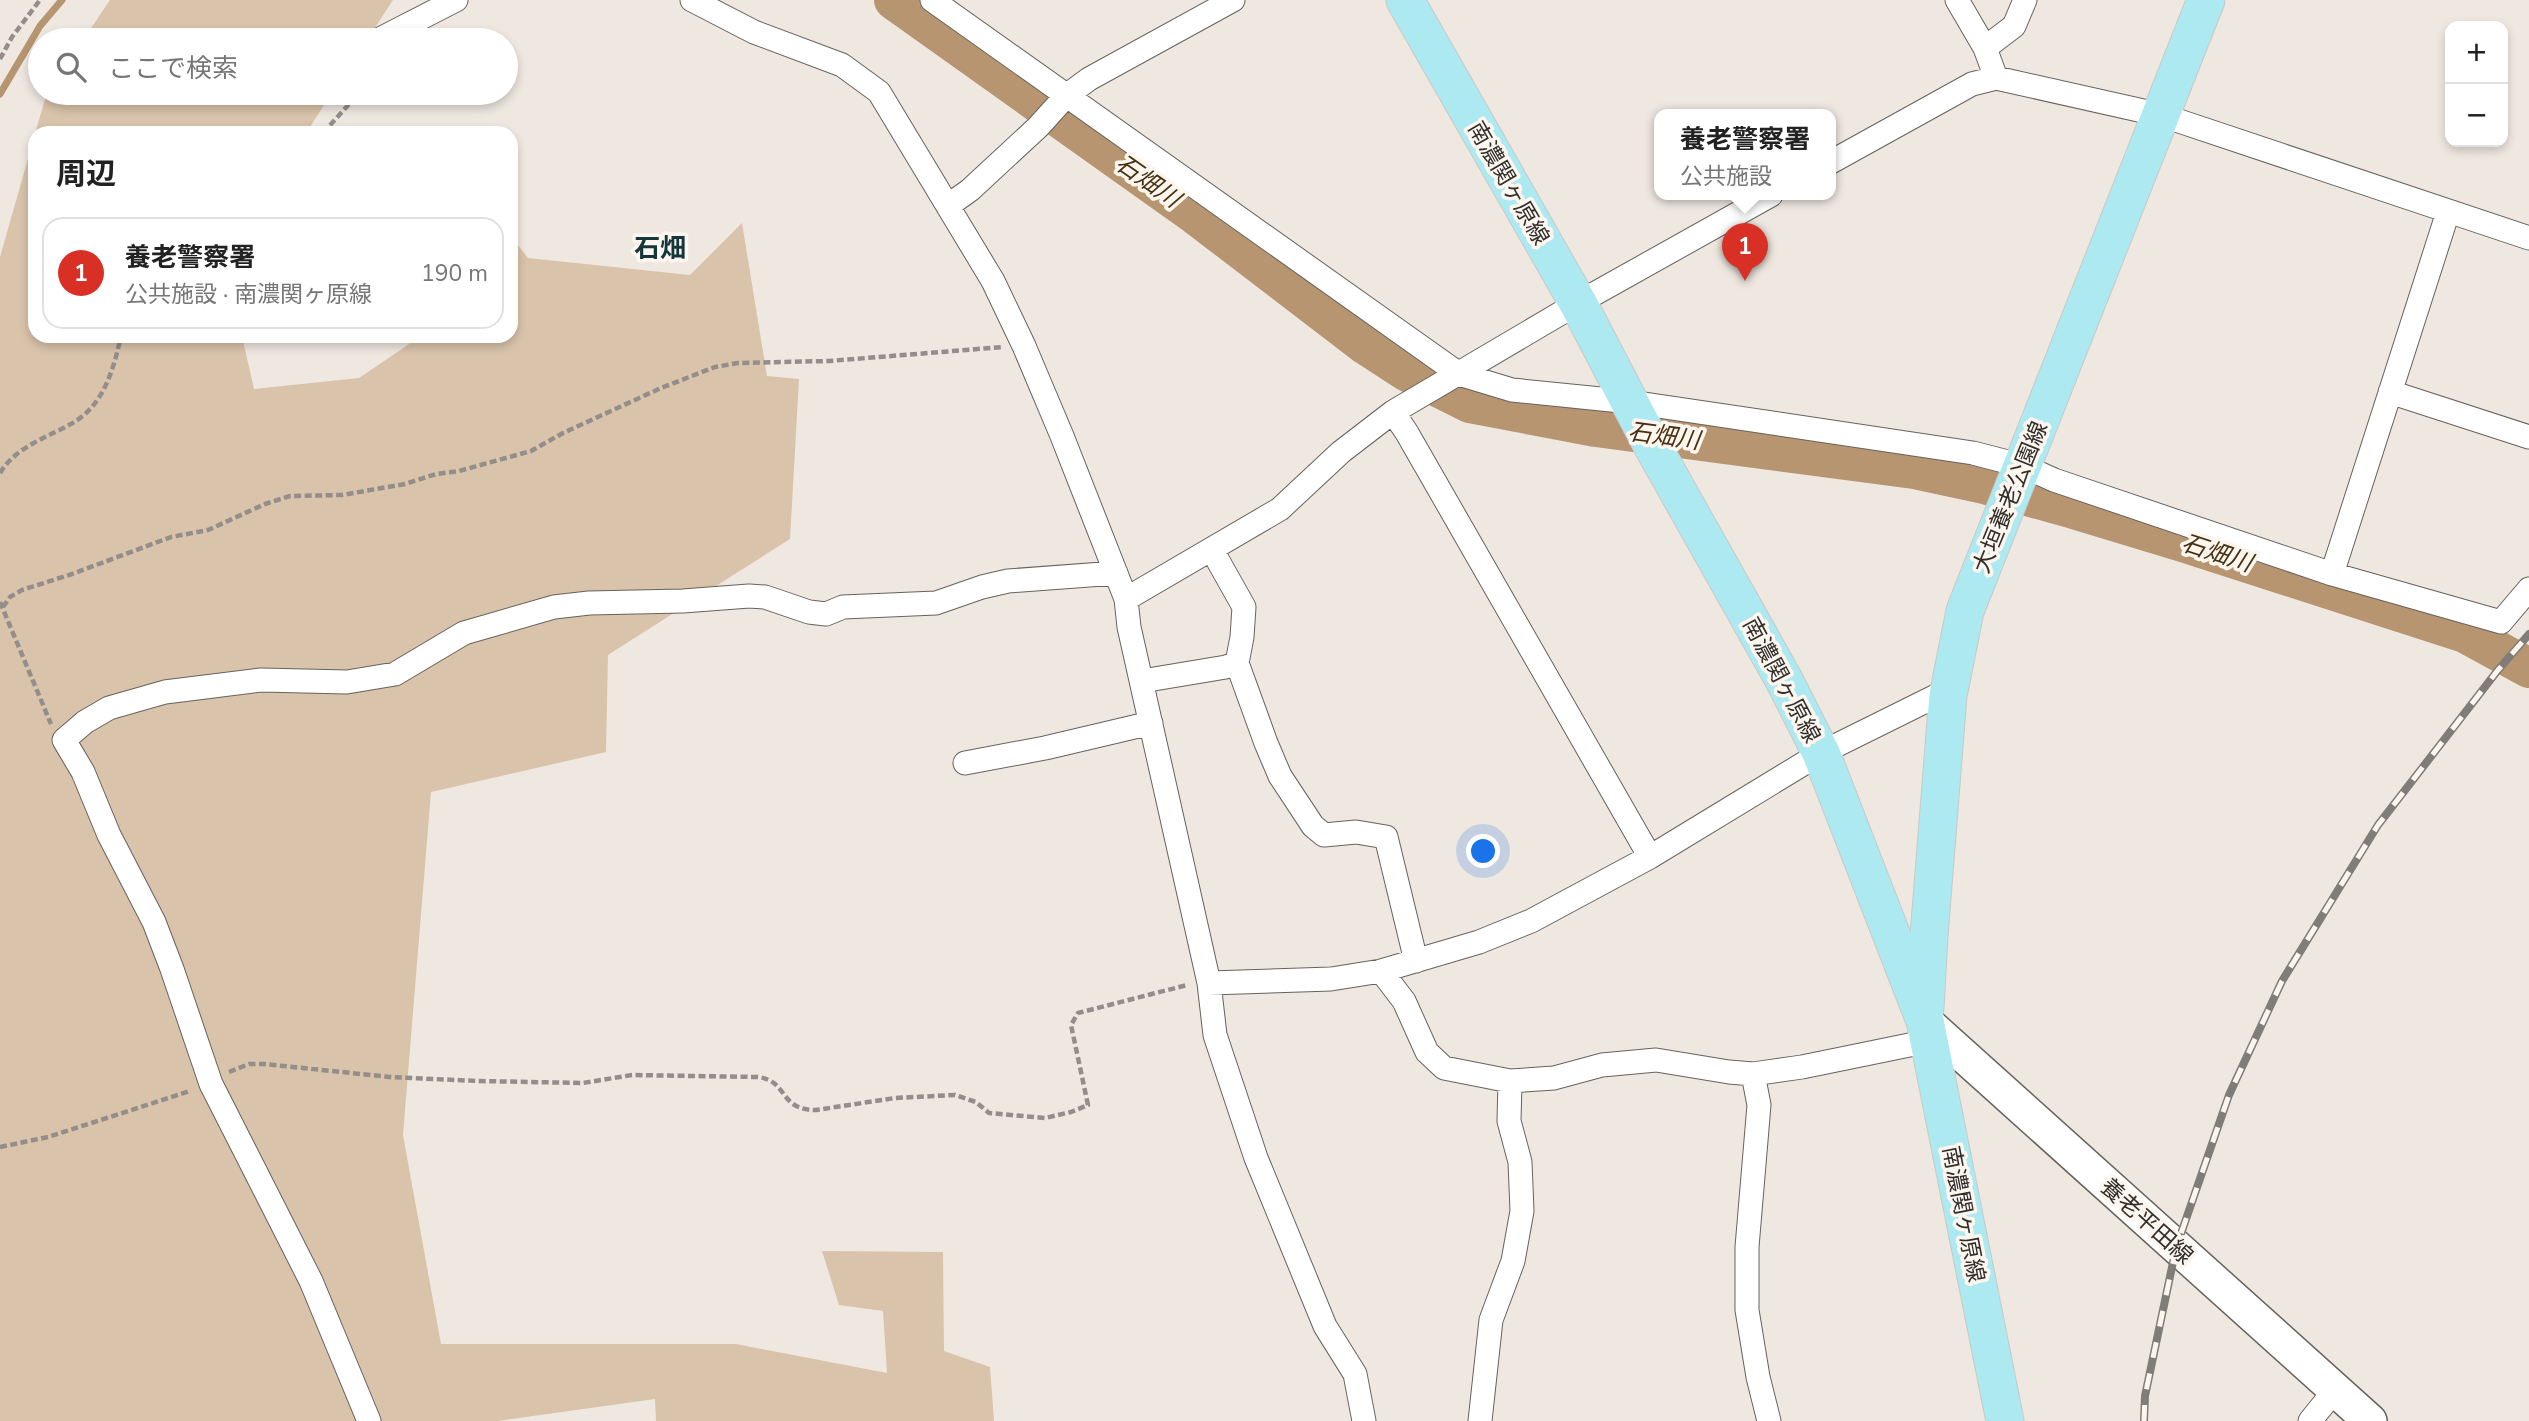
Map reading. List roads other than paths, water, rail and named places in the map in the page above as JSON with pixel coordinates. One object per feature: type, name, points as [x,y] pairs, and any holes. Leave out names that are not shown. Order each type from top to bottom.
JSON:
[{"type":"main road","name":"南濃関ヶ原線","points":[[1405,0],[1578,303],[1653,447],[1784,680],[1821,753],[1927,1031],[2005,1421]]},
{"type":"main road","name":"大垣養老公園線","points":[[1927,1031],[1929,936],[1948,696],[1965,611],[2206,0]]},
{"type":"main road","name":"養老平田線","points":[[1927,1031],[2370,1421]]},
{"type":"street","points":[[401,28],[456,0]]},
{"type":"street","points":[[692,0],[754,32],[842,65],[880,92],[993,281],[1024,346],[1126,599],[1129,627],[1209,981],[1215,1035],[1256,1158],[1325,1326],[1354,1374],[1364,1421]]},
{"type":"street","points":[[932,0],[1062,100],[1454,377],[1512,390],[1973,453],[2017,480],[2054,480],[2332,574],[2501,622],[2529,589]]},
{"type":"street","points":[[949,205],[970,190],[1038,127],[1062,100],[1089,79],[1233,0]]},
{"type":"street","points":[[1957,0],[1984,48],[1996,78]]},
{"type":"street","points":[[1984,48],[2014,26],[2025,0]]},
{"type":"street","points":[[1836,159],[1972,83],[1996,78],[2161,115],[2529,238]]},
{"type":"street","points":[[1126,599],[1280,509],[1341,452],[1393,412],[1578,303],[1762,200]]},
{"type":"street","points":[[2332,574],[2448,212]]},
{"type":"street","points":[[2390,392],[2529,437]]},
{"type":"street","points":[[1393,412],[1650,857]]},
{"type":"street","points":[[1212,550],[1244,607],[1237,663],[1280,776],[1313,826],[1324,835],[1356,832],[1386,837],[1416,961]]},
{"type":"street","points":[[369,1421],[312,1282],[211,1084],[154,922],[108,835],[83,772],[64,740],[85,722],[108,708],[165,692],[261,680],[347,682],[384,677],[395,674],[464,633],[554,607],[611,601],[683,601],[749,596],[765,597],[809,612],[826,614],[843,607],[936,603],[1008,581],[1116,573]]},
{"type":"street","points":[[1142,681],[1237,663]]},
{"type":"street","points":[[1209,981],[1331,979],[1381,971],[1479,942],[1531,920],[1650,857],[1821,753],[1936,696],[1948,696]]},
{"type":"street","points":[[965,764],[1151,723]]},
{"type":"street","points":[[1381,971],[1404,1001],[1427,1052],[1444,1068],[1510,1081],[1554,1078],[1602,1065],[1656,1060],[1752,1074],[1802,1067],[1927,1031]]},
{"type":"street","points":[[1752,1074],[1759,1105],[1747,1247],[1747,1310],[1758,1377],[1769,1421]]},
{"type":"street","points":[[1480,1421],[1491,1320],[1513,1261],[1522,1211],[1520,1162],[1509,1121],[1510,1081]]},
{"type":"street","points":[[2310,1421],[2335,1390]]},
{"type":"waterway","points":[[39,28],[62,0]]},
{"type":"waterway","name":"石畑川","points":[[894,0],[1196,215],[1366,345],[1406,371],[1470,403],[1596,427],[1914,469],[1984,484],[2183,542],[2465,633],[2529,668]]},
{"type":"waterway","points":[[0,94],[28,46]]},
{"type":"railway","points":[[2144,1421],[2145,1396],[2176,1248],[2229,1095],[2282,981],[2378,825],[2529,634]]},
{"type":"place","name":"養老警察署","points":[[1745,281]]},
{"type":"district","name":"石畑","points":[[660,248]]}]
